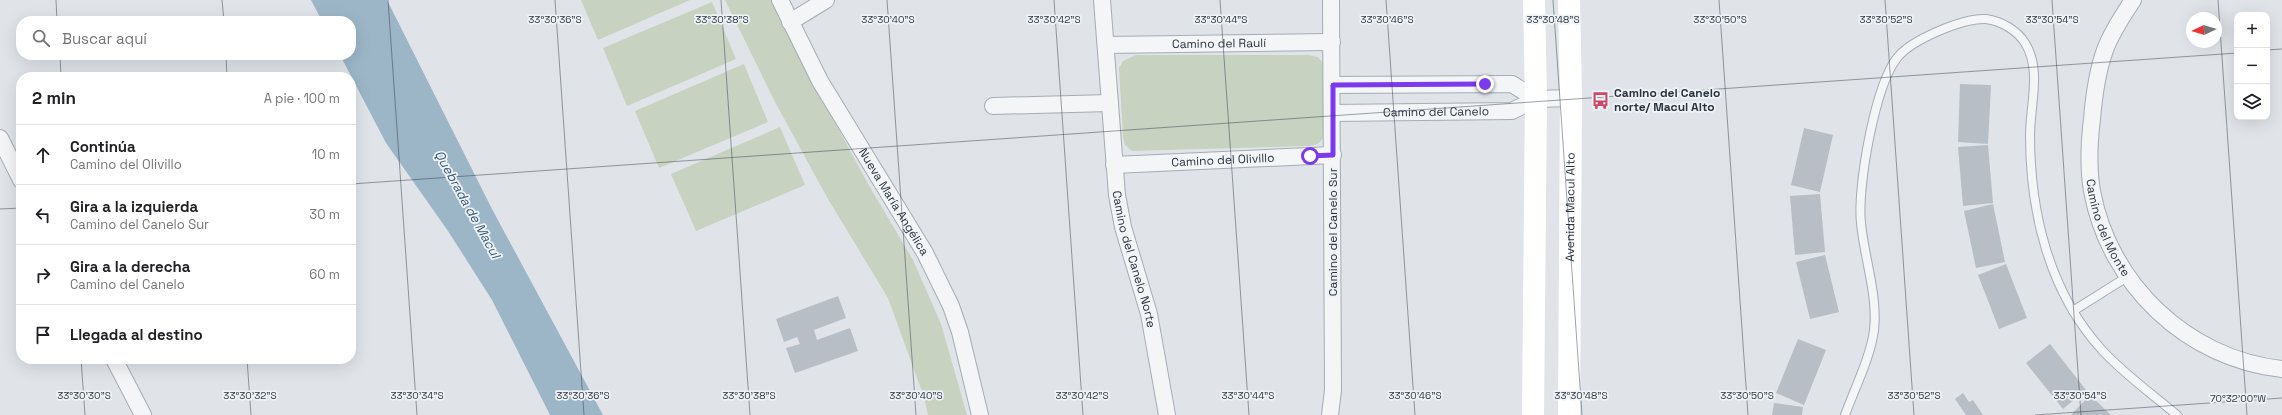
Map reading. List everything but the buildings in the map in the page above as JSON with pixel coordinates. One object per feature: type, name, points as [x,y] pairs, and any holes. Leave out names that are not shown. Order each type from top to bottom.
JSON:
[{"type":"street","name":"Nueva María Angélica","points":[[780,0],[790,22],[839,114],[925,253],[938,279],[960,332],[980,415]]},
{"type":"street","points":[[790,22],[826,0]]},
{"type":"street","name":"Camino del Canelo Norte","points":[[1102,0],[1114,165],[1119,212],[1149,314],[1167,415]]},
{"type":"street","name":"Camino del Canelo Sur","points":[[1330,415],[1333,390],[1332,0]]},
{"type":"street","points":[[1533,415],[1536,99],[1534,0]]},
{"type":"street","name":"Avenida Macul Alto","points":[[1569,0],[1571,98],[1569,415]]},
{"type":"street","name":"Camino del Monte","points":[[2133,0],[2105,49],[2094,96],[2089,143],[2092,190],[2097,213],[2108,243],[2127,277],[2159,314],[2198,342],[2242,361],[2282,368]]},
{"type":"street","name":"Camino del Raulí","points":[[1106,45],[1332,42]]},
{"type":"street","points":[[1333,85],[1512,84],[1536,99]]},
{"type":"street","name":"Camino del Canelo","points":[[1333,113],[1512,111],[1536,99],[1571,98]]},
{"type":"street","points":[[993,106],[1110,103]]},
{"type":"street","points":[[0,138],[16,170]]},
{"type":"street","name":"Camino del Olivillo","points":[[1114,165],[1333,155]]},
{"type":"street","points":[[117,364],[143,415]]},
{"type":"lane","points":[[1845,415],[1870,351],[1875,329],[1872,298],[1860,222],[1863,172],[1876,113],[1889,73],[1901,52],[1916,42],[1955,25],[1983,19],[2005,25],[2023,40],[2029,50],[2034,70],[2030,160],[2037,215],[2051,265],[2073,311],[2104,352],[2177,415]]},
{"type":"lane","points":[[2073,311],[2127,277]]},
{"type":"green space","points":[[581,0],[690,0],[598,40]]},
{"type":"green space","points":[[725,0],[771,0],[781,22],[867,182],[913,260],[941,324],[967,415],[928,415],[924,397],[888,298],[828,199],[775,102]]},
{"type":"green space","points":[[712,2],[736,59],[627,106],[603,48]]},
{"type":"green space","points":[[1136,55],[1309,55],[1318,57],[1323,63],[1323,138],[1318,143],[1309,146],[1132,151],[1125,145],[1123,137],[1119,68],[1123,61]]},
{"type":"green space","points":[[744,64],[768,122],[659,168],[635,111]]},
{"type":"green space","points":[[780,127],[805,185],[696,231],[671,174]]},
{"type":"water","name":"Quebrada de Macul","points":[[311,0],[387,0],[492,209],[603,415],[550,415],[492,300],[448,231],[386,143],[356,86],[356,72],[349,72],[343,60],[356,60],[356,16],[319,16]]},
{"type":"place","name":"Camino del Canelo norte/ Macul Alto","points":[[1601,100]]},
{"type":"route","points":[[1310,156],[1333,155],[1333,85],[1485,84]]}]
